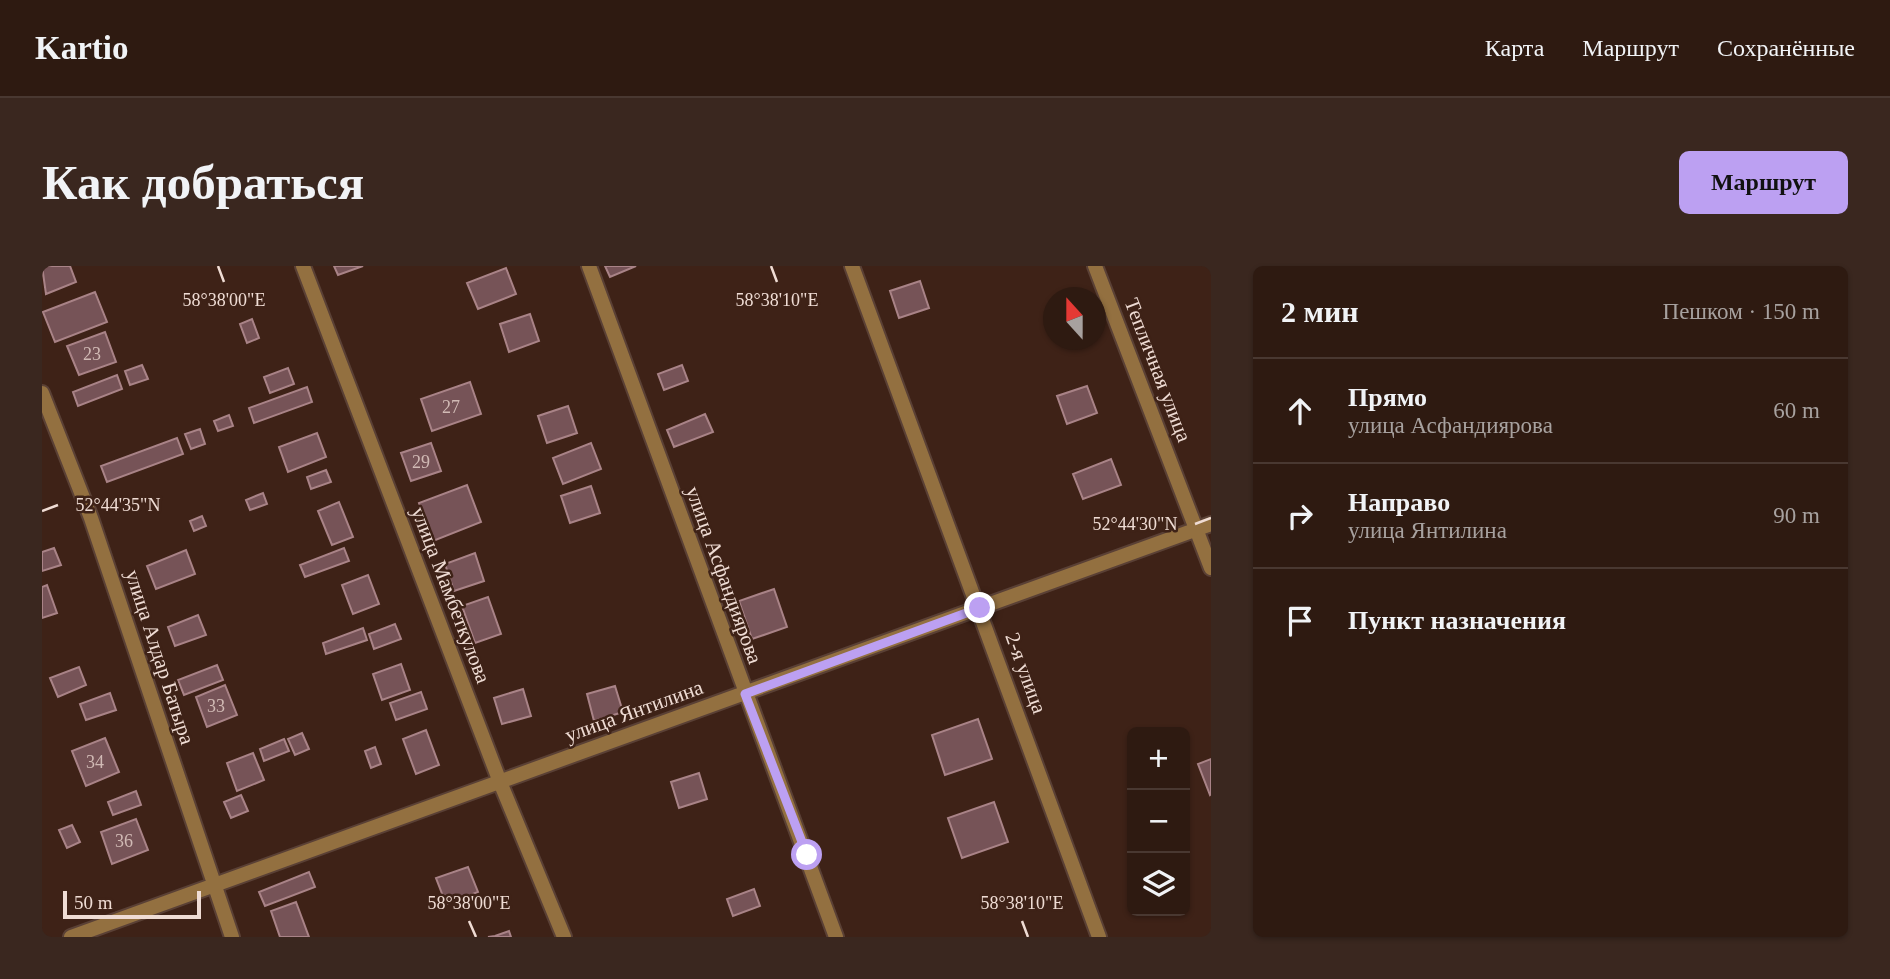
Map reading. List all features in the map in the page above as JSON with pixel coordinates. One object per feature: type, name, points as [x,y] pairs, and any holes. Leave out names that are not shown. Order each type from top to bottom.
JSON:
[{"type":"street","name":"улица Мамбеткулова","points":[[303,266],[500,782],[564,937]]},
{"type":"street","name":"улица Асфандиярова","points":[[589,266],[836,937]]},
{"type":"street","name":"2-я улица","points":[[852,266],[1099,937]]},
{"type":"street","name":"Тепличная улица","points":[[1095,266],[1211,568]]},
{"type":"street","name":"улица Алдар Батыра","points":[[42,393],[91,518],[232,937]]},
{"type":"street","name":"улица Янтилина","points":[[71,937],[1211,524]]},
{"type":"building","points":[[42,266],[70,266],[76,282],[46,294]]},
{"type":"building","points":[[334,266],[363,266],[338,275]]},
{"type":"building","points":[[605,266],[636,266],[610,277]]},
{"type":"building","points":[[506,268],[516,294],[478,309],[467,283]]},
{"type":"building","points":[[920,281],[929,308],[899,318],[890,291]]},
{"type":"building","points":[[95,292],[107,322],[55,342],[43,312]]},
{"type":"building","points":[[530,314],[539,341],[509,352],[500,324]]},
{"type":"building","points":[[252,319],[259,338],[247,343],[240,324]]},
{"type":"building","points":[[105,332],[116,362],[79,375],[67,346]]},
{"type":"building","points":[[142,365],[148,379],[130,385],[125,371]]},
{"type":"building","points":[[682,365],[688,381],[664,390],[658,374]]},
{"type":"building","points":[[288,368],[294,384],[270,393],[264,377]]},
{"type":"building","points":[[117,375],[122,389],[78,406],[73,392]]},
{"type":"building","points":[[470,382],[481,414],[432,431],[421,399]]},
{"type":"building","points":[[1087,386],[1097,413],[1067,424],[1057,396]]},
{"type":"building","points":[[307,387],[312,402],[254,423],[249,408]]},
{"type":"building","points":[[568,406],[577,433],[547,443],[538,416]]},
{"type":"building","points":[[705,414],[713,432],[674,447],[667,430]]},
{"type":"building","points":[[229,415],[233,426],[218,431],[214,421]]},
{"type":"building","points":[[200,429],[205,444],[191,449],[185,434]]},
{"type":"building","points":[[317,433],[326,457],[288,472],[279,447]]},
{"type":"building","points":[[177,438],[183,454],[107,482],[101,466]]},
{"type":"building","points":[[431,443],[441,471],[411,481],[401,453]]},
{"type":"building","points":[[591,443],[601,469],[563,484],[553,458]]},
{"type":"building","points":[[1111,459],[1121,485],[1083,499],[1073,474]]},
{"type":"building","points":[[326,470],[331,482],[311,489],[307,477]]},
{"type":"building","points":[[467,485],[481,522],[433,541],[419,503]]},
{"type":"building","points":[[591,486],[600,513],[570,523],[561,496]]},
{"type":"building","points":[[263,493],[267,504],[250,510],[246,500]]},
{"type":"building","points":[[339,502],[353,537],[332,545],[318,511]]},
{"type":"building","points":[[202,516],[206,526],[194,531],[190,521]]},
{"type":"building","points":[[54,548],[61,565],[42,571],[42,552]]},
{"type":"building","points":[[344,548],[349,561],[305,577],[300,565]]},
{"type":"building","points":[[186,550],[195,574],[156,589],[147,566]]},
{"type":"building","points":[[475,553],[484,581],[454,591],[445,564]]},
{"type":"building","points":[[368,575],[379,604],[353,614],[342,585]]},
{"type":"building","points":[[47,585],[57,613],[42,618],[42,587]]},
{"type":"building","points":[[774,589],[787,627],[752,639],[739,601]]},
{"type":"building","points":[[488,597],[501,634],[475,643],[462,606]]},
{"type":"building","points":[[198,615],[206,635],[175,646],[168,627]]},
{"type":"building","points":[[395,624],[401,639],[374,649],[369,634]]},
{"type":"building","points":[[363,628],[367,640],[326,654],[323,643]]},
{"type":"building","points":[[401,664],[410,690],[382,700],[373,674]]},
{"type":"building","points":[[217,665],[223,680],[184,695],[178,680]]},
{"type":"building","points":[[79,667],[86,685],[58,697],[50,678]]},
{"type":"building","points":[[225,685],[237,715],[207,727],[196,697]]},
{"type":"building","points":[[615,686],[623,712],[594,721],[587,694]]},
{"type":"building","points":[[523,689],[531,716],[502,724],[494,698]]},
{"type":"building","points":[[421,692],[427,709],[396,720],[390,703]]},
{"type":"building","points":[[110,693],[116,710],[86,720],[80,704]]},
{"type":"building","points":[[978,719],[992,759],[945,775],[932,735]]},
{"type":"building","points":[[426,730],[439,765],[416,774],[403,739]]},
{"type":"building","points":[[302,733],[309,749],[295,755],[288,739]]},
{"type":"building","points":[[105,738],[119,772],[86,786],[72,751]]},
{"type":"building","points":[[284,739],[289,751],[264,761],[260,749]]},
{"type":"building","points":[[375,747],[381,764],[371,768],[365,751]]},
{"type":"building","points":[[253,753],[264,780],[237,791],[227,763]]},
{"type":"building","points":[[1211,759],[1211,794],[1210,795],[1198,764]]},
{"type":"building","points":[[699,773],[707,799],[679,808],[671,782]]},
{"type":"building","points":[[136,791],[141,805],[113,815],[108,802]]},
{"type":"building","points":[[241,795],[248,811],[231,818],[224,802]]},
{"type":"building","points":[[994,802],[1008,842],[962,858],[948,818]]},
{"type":"building","points":[[136,819],[148,850],[112,864],[101,832]]},
{"type":"building","points":[[72,825],[80,842],[67,848],[59,830]]},
{"type":"building","points":[[468,867],[478,892],[446,904],[436,878]]},
{"type":"building","points":[[309,872],[315,887],[265,906],[259,892]]},
{"type":"building","points":[[754,889],[760,906],[733,916],[727,899]]},
{"type":"building","points":[[296,902],[309,937],[280,937],[271,911]]},
{"type":"building","points":[[509,931],[511,937],[488,937],[495,936]]},
{"type":"route","points":[[807,855],[745,694],[980,608]]}]
